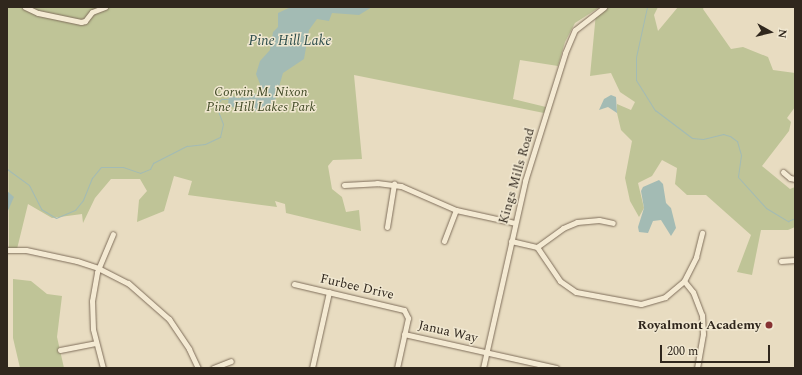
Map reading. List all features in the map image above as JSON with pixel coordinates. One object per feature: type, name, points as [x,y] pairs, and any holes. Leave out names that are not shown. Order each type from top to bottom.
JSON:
[{"type":"street","points":[[26,7],[39,14],[81,22],[85,21],[92,12],[106,7]]},
{"type":"street","name":"Kings Mills Road","points":[[483,368],[525,179],[569,41],[580,24],[604,7]]},
{"type":"street","points":[[782,172],[790,178],[795,179]]},
{"type":"street","points":[[344,185],[377,183],[394,184],[412,189],[456,210],[515,223]]},
{"type":"street","points":[[387,227],[394,184]]},
{"type":"street","points":[[444,241],[456,210]]},
{"type":"street","points":[[537,247],[563,228],[577,222],[599,220],[613,223]]},
{"type":"street","points":[[511,241],[537,247],[560,281],[569,288],[587,295],[644,304],[665,297],[684,281],[696,257],[702,233]]},
{"type":"street","points":[[103,368],[96,343],[92,301],[98,268],[114,234]]},
{"type":"street","points":[[7,250],[26,250],[98,268],[128,282],[160,309],[183,339],[198,368]]},
{"type":"street","points":[[781,261],[795,260]]},
{"type":"street","points":[[684,281],[693,292],[702,315],[703,334],[696,368]]},
{"type":"street","name":"Furbee Drive","points":[[294,284],[404,310],[408,318],[397,368]]},
{"type":"street","points":[[312,368],[329,292]]},
{"type":"street","name":"Janua Way","points":[[404,334],[556,368]]},
{"type":"street","points":[[60,350],[96,343]]},
{"type":"street","points":[[213,368],[231,361]]},
{"type":"green space","name":"Corwin M. Nixon Pine Hill Lakes Park","points":[[7,7],[600,7],[575,23],[565,42],[558,66],[520,60],[513,99],[546,107],[544,113],[354,75],[362,159],[333,160],[328,166],[332,189],[342,197],[346,212],[359,210],[361,231],[286,213],[285,204],[275,201],[277,207],[188,195],[192,181],[174,176],[164,211],[137,222],[139,200],[147,191],[140,179],[111,179],[95,198],[83,223],[82,214],[52,218],[28,204],[17,249],[9,249]]},
{"type":"green space","points":[[604,7],[658,7],[654,15],[658,31],[678,7],[704,7],[703,9],[731,49],[743,47],[768,57],[773,70],[795,73],[795,107],[787,118],[791,122],[789,131],[762,166],[790,189],[795,187],[795,227],[788,230],[761,230],[752,275],[737,272],[751,235],[706,195],[687,195],[675,184],[677,168],[662,160],[652,176],[638,183],[644,208],[639,217],[630,201],[625,178],[632,141],[621,130],[617,113],[617,104],[631,110],[635,102],[620,92],[611,73],[590,76],[596,13]]},
{"type":"green space","points":[[13,279],[31,281],[47,294],[62,296],[57,337],[64,368],[20,368],[13,338]]},
{"type":"water","name":"Pine Hill Lake","points":[[291,7],[372,7],[359,15],[332,13],[329,21],[317,19],[309,30],[304,59],[283,73],[274,104],[268,109],[260,113],[245,107],[235,108],[228,105],[229,95],[238,98],[257,94],[260,84],[256,74],[260,61],[270,50],[273,32],[278,27],[278,13]]},
{"type":"water","points":[[611,95],[616,97],[617,113],[608,107],[599,110],[604,99]]},
{"type":"water","points":[[659,180],[663,184],[666,203],[671,208],[676,228],[671,236],[661,220],[653,221],[648,233],[639,232],[638,227],[644,208],[641,191],[643,187]]},
{"type":"water","points":[[7,191],[14,197],[7,213]]},
{"type":"waterway","points":[[647,7],[636,57],[636,80],[655,110],[692,138],[703,139],[723,134],[730,136],[737,141],[741,155],[738,177],[766,208],[788,221],[795,218]]},
{"type":"waterway","points":[[7,169],[29,185],[41,209],[56,218],[75,210],[83,200],[92,178],[101,167],[123,167],[140,173],[150,169],[153,163],[187,146],[205,144],[220,137],[223,124],[216,106],[221,99],[230,99]]},
{"type":"place","name":"Royalmont Academy","points":[[769,325]]}]
